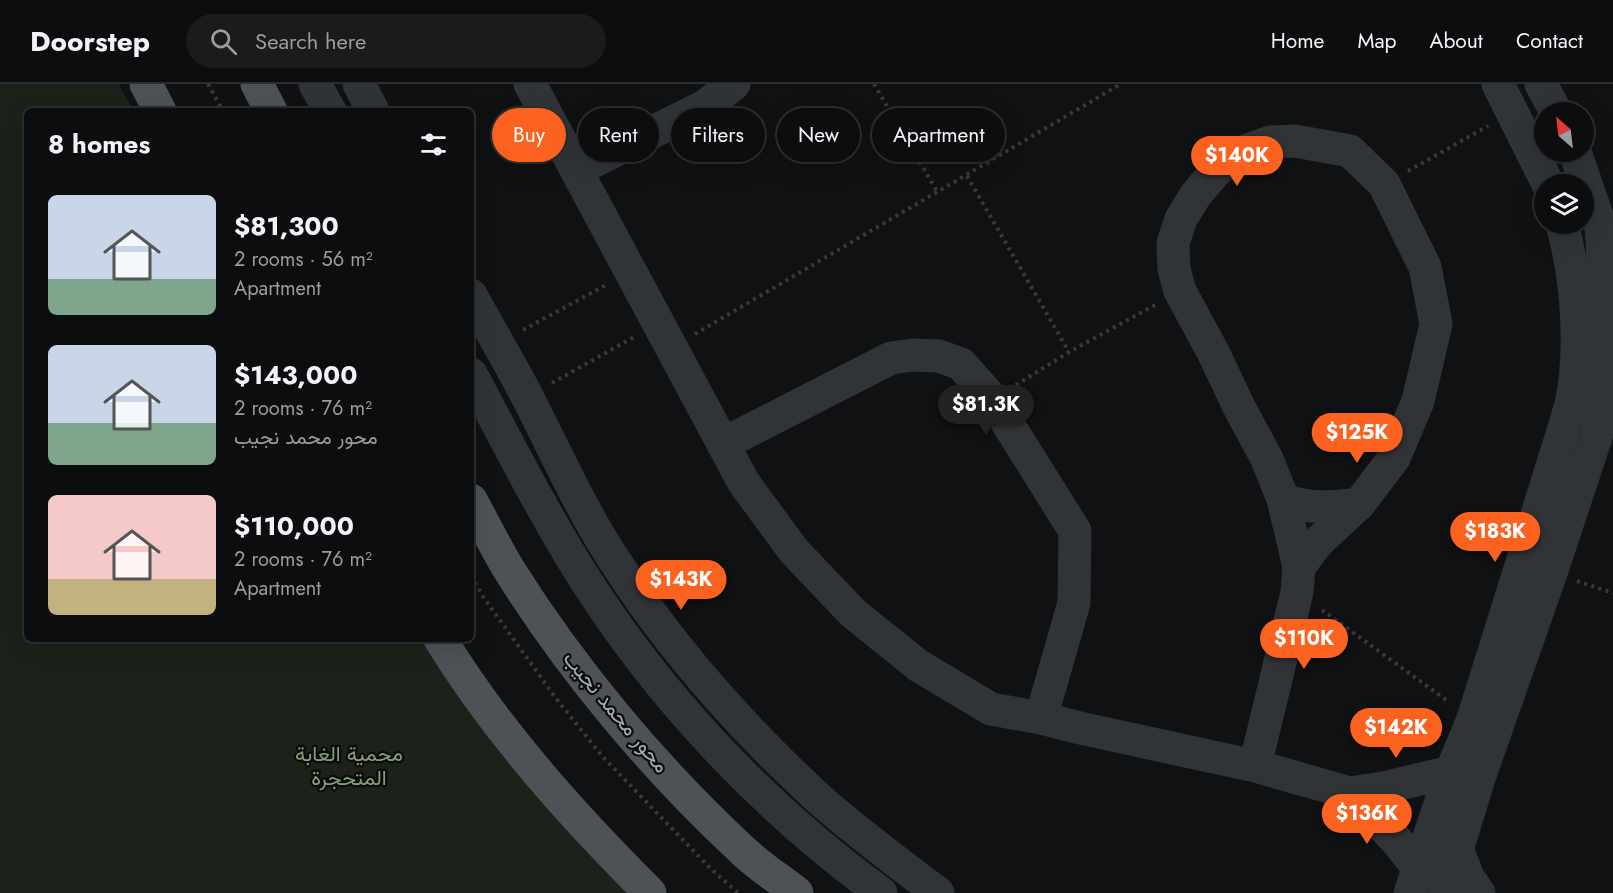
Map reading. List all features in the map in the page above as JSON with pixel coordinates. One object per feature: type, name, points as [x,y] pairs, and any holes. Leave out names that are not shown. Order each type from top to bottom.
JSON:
[{"type":"main road","points":[[146,84],[158,108]]},
{"type":"main road","points":[[257,84],[269,108]]},
{"type":"main road","name":"محور محمد نجيب","points":[[474,505],[508,567],[561,645],[615,714],[681,790],[741,850],[797,893]]},
{"type":"main road","points":[[442,642],[464,678],[553,792],[650,893]]},
{"type":"street","points":[[315,84],[328,108]]},
{"type":"street","points":[[358,84],[371,108]]},
{"type":"street","points":[[530,84],[744,483],[794,552],[853,613],[918,666],[991,709],[1255,766],[1350,793],[1465,775]]},
{"type":"street","points":[[576,170],[705,106],[734,84]]},
{"type":"street","points":[[1541,84],[1551,102]]},
{"type":"street","points":[[1506,98],[1543,174]]},
{"type":"street","points":[[1255,766],[1298,579],[1317,543],[1359,504],[1394,458],[1418,401],[1436,324],[1425,267],[1384,184],[1350,151],[1295,141],[1270,142],[1239,153],[1215,172],[1195,196],[1181,219],[1173,243],[1174,269],[1180,291],[1267,459],[1283,499],[1298,579]]},
{"type":"street","points":[[1414,880],[1465,775],[1551,573],[1597,434],[1609,353],[1601,227],[1578,162]]},
{"type":"street","points":[[1444,893],[1458,851],[1473,719],[1574,390],[1577,351],[1576,312],[1565,234]]},
{"type":"street","points":[[474,301],[527,396],[571,487],[611,555],[657,621],[706,684],[760,743],[819,798],[938,893]]},
{"type":"street","points":[[723,444],[891,358],[913,355],[939,356],[961,364],[993,400],[1075,531],[1074,603],[1041,718]]},
{"type":"street","points":[[474,381],[546,514],[582,574],[628,642],[680,707],[736,768],[796,825],[881,893]]},
{"type":"street","points":[[1283,499],[1297,505],[1323,508],[1359,504]]},
{"type":"street","points":[[1350,793],[1397,841],[1414,880]]},
{"type":"street","points":[[1458,851],[1468,877],[1479,893]]},
{"type":"path","points":[[208,84],[221,108]]},
{"type":"path","points":[[874,84],[938,193]]},
{"type":"path","points":[[527,396],[665,335],[938,193],[1121,84]]},
{"type":"path","points":[[1384,184],[1506,98]]},
{"type":"path","points":[[967,176],[1069,352]]},
{"type":"path","points":[[497,344],[631,272]]},
{"type":"path","points":[[993,400],[1069,352],[1180,291]]},
{"type":"path","points":[[1551,573],[1613,593]]},
{"type":"path","points":[[1298,579],[1473,719]]},
{"type":"green space","name":"محمية الغابة المتحجرة","points":[[0,84],[119,84],[131,108],[24,108],[24,642],[425,642],[525,778],[629,893],[0,893]]}]
